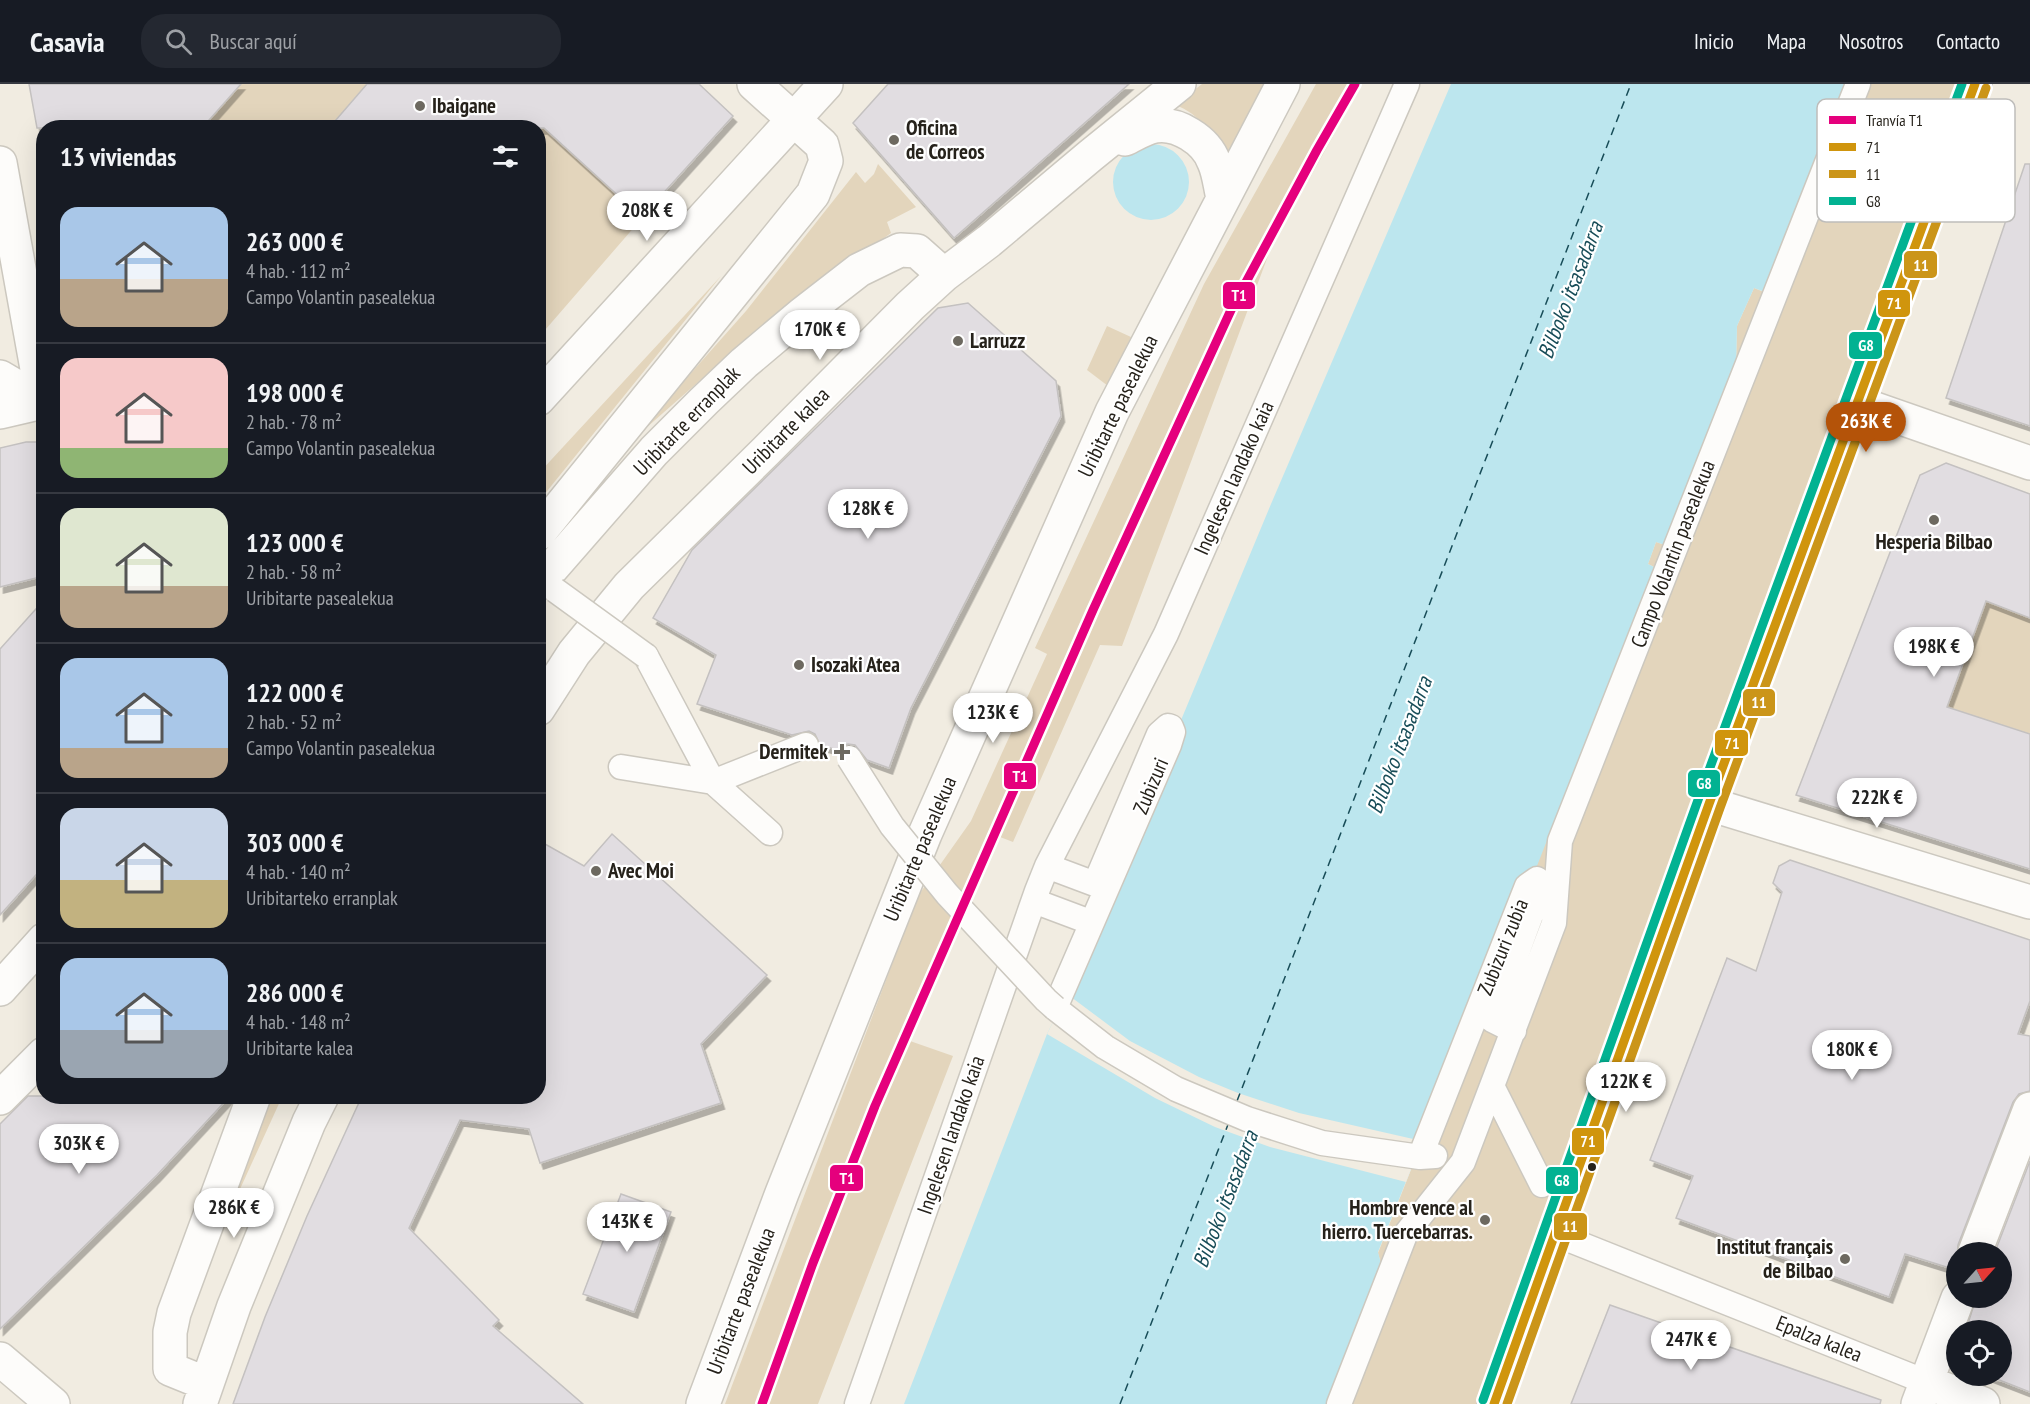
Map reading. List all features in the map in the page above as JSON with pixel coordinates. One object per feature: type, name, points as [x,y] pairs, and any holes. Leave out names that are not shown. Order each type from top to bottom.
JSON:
[{"type":"street","name":"Uribitarte erranplak","points":[[546,524],[813,194],[826,161],[822,145],[754,84]]},
{"type":"street","points":[[546,390],[826,84]]},
{"type":"street","name":"Uribitarte kalea","points":[[546,705],[574,653],[629,585],[910,306],[944,275],[989,241],[1179,84]]},
{"type":"street","name":"Uribitarte pasealekua","points":[[703,1404],[782,1193],[925,834],[1112,412],[1283,84]]},
{"type":"street","name":"Ingelesen landako kaia","points":[[857,1404],[1047,866],[1166,634],[1407,84]]},
{"type":"street","name":"Campo Volantin pasealekua","points":[[1852,99],[1858,84]]},
{"type":"street","points":[[1969,99],[1975,84]]},
{"type":"street","name":"Uribitarte kalea","points":[[1090,156],[1152,126],[1167,124],[1188,133],[1202,144],[1214,160],[1223,198]]},
{"type":"street","points":[[0,163],[36,363]]},
{"type":"street","name":"Campo Volantin pasealekua","points":[[1339,1404],[1405,1235],[1463,1162],[1554,923],[1560,841],[1817,188]]},
{"type":"street","points":[[1494,1404],[1709,804],[1924,222]]},
{"type":"street","name":"Uribitarte erranplak","points":[[546,584],[654,451],[744,363],[859,270],[900,250],[917,251],[944,275]]},
{"type":"street","points":[[0,377],[36,398]]},
{"type":"street","points":[[1858,403],[2030,463]]},
{"type":"street","points":[[0,412],[36,404]]},
{"type":"street","points":[[546,586],[646,656],[713,782],[770,833]]},
{"type":"street","name":"Zubizuri","points":[[1047,866],[1095,884],[1159,734],[1168,726],[1172,727],[1173,732],[1169,745],[1055,1008]]},
{"type":"street","points":[[621,767],[713,782],[806,746]]},
{"type":"street","points":[[849,758],[892,826],[947,894],[1055,1008]]},
{"type":"street","points":[[1709,804],[2030,902]]},
{"type":"street","name":"Zubizuri zubia","points":[[1055,1008],[1105,1047],[1176,1089],[1247,1119],[1322,1143],[1427,1156],[1527,886],[1537,879],[1538,896],[1492,1020],[1514,1031]]},
{"type":"street","points":[[1034,902],[1082,920]]},
{"type":"street","points":[[0,989],[36,949]]},
{"type":"street","points":[[0,1098],[36,1062]]},
{"type":"street","points":[[1492,1086],[1542,1185]]},
{"type":"street","points":[[251,1104],[174,1313],[170,1332],[170,1369],[204,1394],[234,1306],[318,1104]]},
{"type":"street","points":[[1979,1242],[2030,1109]]},
{"type":"street","name":"Epalza kalea","points":[[1555,1234],[1922,1393],[1983,1404]]},
{"type":"street","points":[[1922,1393],[1954,1308]]},
{"type":"street","points":[[0,1359],[53,1404]]},
{"type":"shaded area","name":"Ibaigane","points":[[241,84],[497,84],[537,120],[208,120]]},
{"type":"shaded area","points":[[1202,84],[1268,84],[1226,159],[1199,120],[1175,105]]},
{"type":"shaded area","points":[[1316,84],[1362,84],[1271,248],[1122,646],[1100,645],[1013,842],[1000,837],[910,1041],[953,1056],[818,1404],[725,1404],[918,896],[971,821],[1047,654],[1035,648],[1204,284]]},
{"type":"shaded area","points":[[1845,84],[1975,84],[1970,99],[1839,99]]},
{"type":"shaded area","name":"Ibaigane","points":[[546,129],[643,217],[546,329]]},
{"type":"shaded area","points":[[1817,156],[1817,222],[1925,222],[1494,1404],[1327,1404],[1381,1264],[1378,1253],[1527,877],[1656,568],[1648,564],[1656,542],[1665,545],[1736,367],[1737,326],[1754,288],[1764,292]]},
{"type":"shaded area","points":[[878,164],[916,207],[887,222],[891,233],[764,324],[629,443],[746,311],[856,172],[865,183],[874,174]]},
{"type":"shaded area","points":[[721,276],[546,492],[546,465]]},
{"type":"shaded area","points":[[1107,326],[1131,337],[1108,386],[1087,370]]},
{"type":"shaded area","points":[[1986,601],[2030,618],[2030,734],[1947,707]]},
{"type":"shaded area","points":[[266,1104],[279,1104],[225,1222]]},
{"type":"water","name":"Bilboko itsasadarra","points":[[1451,84],[1845,84],[1839,99],[1817,99],[1817,157],[1765,292],[1754,288],[1737,326],[1736,367],[1665,545],[1656,542],[1648,564],[1656,568],[1535,871],[1527,877],[1378,1252],[1381,1264],[1327,1404],[904,1404],[1047,1034],[1067,994],[1271,504]]},
{"type":"water","points":[[1159,144],[1172,150],[1183,161],[1189,174],[1187,197],[1172,214],[1159,220],[1143,220],[1130,214],[1115,197],[1113,174],[1119,161],[1136,146]]},
{"type":"pier","points":[[1067,994],[1130,1041],[1199,1077],[1238,1093],[1299,1113],[1422,1141],[1406,1182],[1270,1147],[1215,1127],[1155,1098],[1047,1034]]},
{"type":"building","points":[[29,84],[241,84],[209,120],[36,120],[36,122]]},
{"type":"building","points":[[367,84],[699,84],[733,116],[649,209],[643,203],[635,211],[546,130],[546,120],[336,120]]},
{"type":"building","points":[[888,84],[1129,84],[954,238],[853,123]]},
{"type":"building","points":[[2025,164],[2030,164],[2030,426],[1946,398],[2005,222],[2015,222],[2015,194]]},
{"type":"building","points":[[968,303],[1056,381],[1061,416],[911,708],[889,768],[867,760],[855,745],[848,744],[837,750],[820,745],[815,734],[809,731],[792,735],[697,704],[716,655],[653,618],[692,550],[938,308]]},
{"type":"building","points":[[36,442],[36,578],[0,587],[0,448]]},
{"type":"building","points":[[1946,463],[2030,494],[2030,618],[1986,601],[1947,707],[2030,734],[2030,869],[1796,795],[1920,475]]},
{"type":"building","points":[[36,609],[36,875],[0,915],[0,649]]},
{"type":"building","points":[[612,834],[767,975],[701,1044],[721,1103],[540,1163],[529,1129],[460,1120],[409,1228],[499,1320],[493,1326],[583,1404],[233,1404],[265,1317],[307,1216],[358,1104],[546,1104],[546,845],[584,866]]},
{"type":"building","points":[[1790,860],[2030,940],[2030,1001],[2018,1034],[2030,1036],[2030,1091],[2019,1094],[2013,1102],[1959,1242],[1946,1242],[1946,1267],[1905,1254],[1889,1297],[1676,1218],[1693,1176],[1650,1160],[1727,958],[1756,971],[1782,892],[1773,883],[1779,866]]},
{"type":"building","points":[[28,1096],[36,1096],[36,1104],[223,1104],[157,1175],[0,1329],[0,1124]]},
{"type":"building","points":[[2030,1161],[2030,1392],[2012,1385],[2012,1320],[1969,1320],[1973,1308],[2012,1308],[2012,1242],[1999,1242]]},
{"type":"building","points":[[621,1194],[671,1212],[634,1312],[583,1294]]},
{"type":"building","points":[[1610,1305],[1881,1400],[1880,1404],[1571,1404]]},
{"type":"ferry route","points":[[1237,1101],[1631,84]]},
{"type":"ferry route","points":[[1120,1404],[1229,1122]]},
{"type":"tram line","name":"T1","points":[[762,1404],[813,1263],[875,1106],[1093,610],[1231,310],[1355,84]]},
{"type":"transit line","name":"G8","points":[[1956,99],[1962,84]]},
{"type":"transit line","name":"71","points":[[1969,99],[1975,84]]},
{"type":"transit line","name":"11","points":[[1982,99],[1986,88]]},
{"type":"transit line","name":"G8","points":[[1483,1400],[1698,800],[1911,222]]},
{"type":"transit line","name":"71","points":[[1494,1404],[1709,804],[1924,222]]},
{"type":"transit line","name":"11","points":[[1507,1404],[1720,808],[1936,222]]},
{"type":"place","name":"Ibaigane","points":[[420,106]]},
{"type":"place","name":"Oficina de Correos","points":[[894,140]]},
{"type":"place","name":"Larruzz","points":[[958,341]]},
{"type":"place","name":"Hesperia Bilbao","points":[[1934,520]]},
{"type":"place","name":"Isozaki Atea","points":[[799,665]]},
{"type":"place","name":"Dermitek","points":[[842,752]]},
{"type":"place","name":"Avec Moi","points":[[596,871]]},
{"type":"place","name":"Hombre vence al hierro. Tuercebarras.","points":[[1485,1220]]},
{"type":"place","name":"Institut français de Bilbao","points":[[1845,1259]]}]
